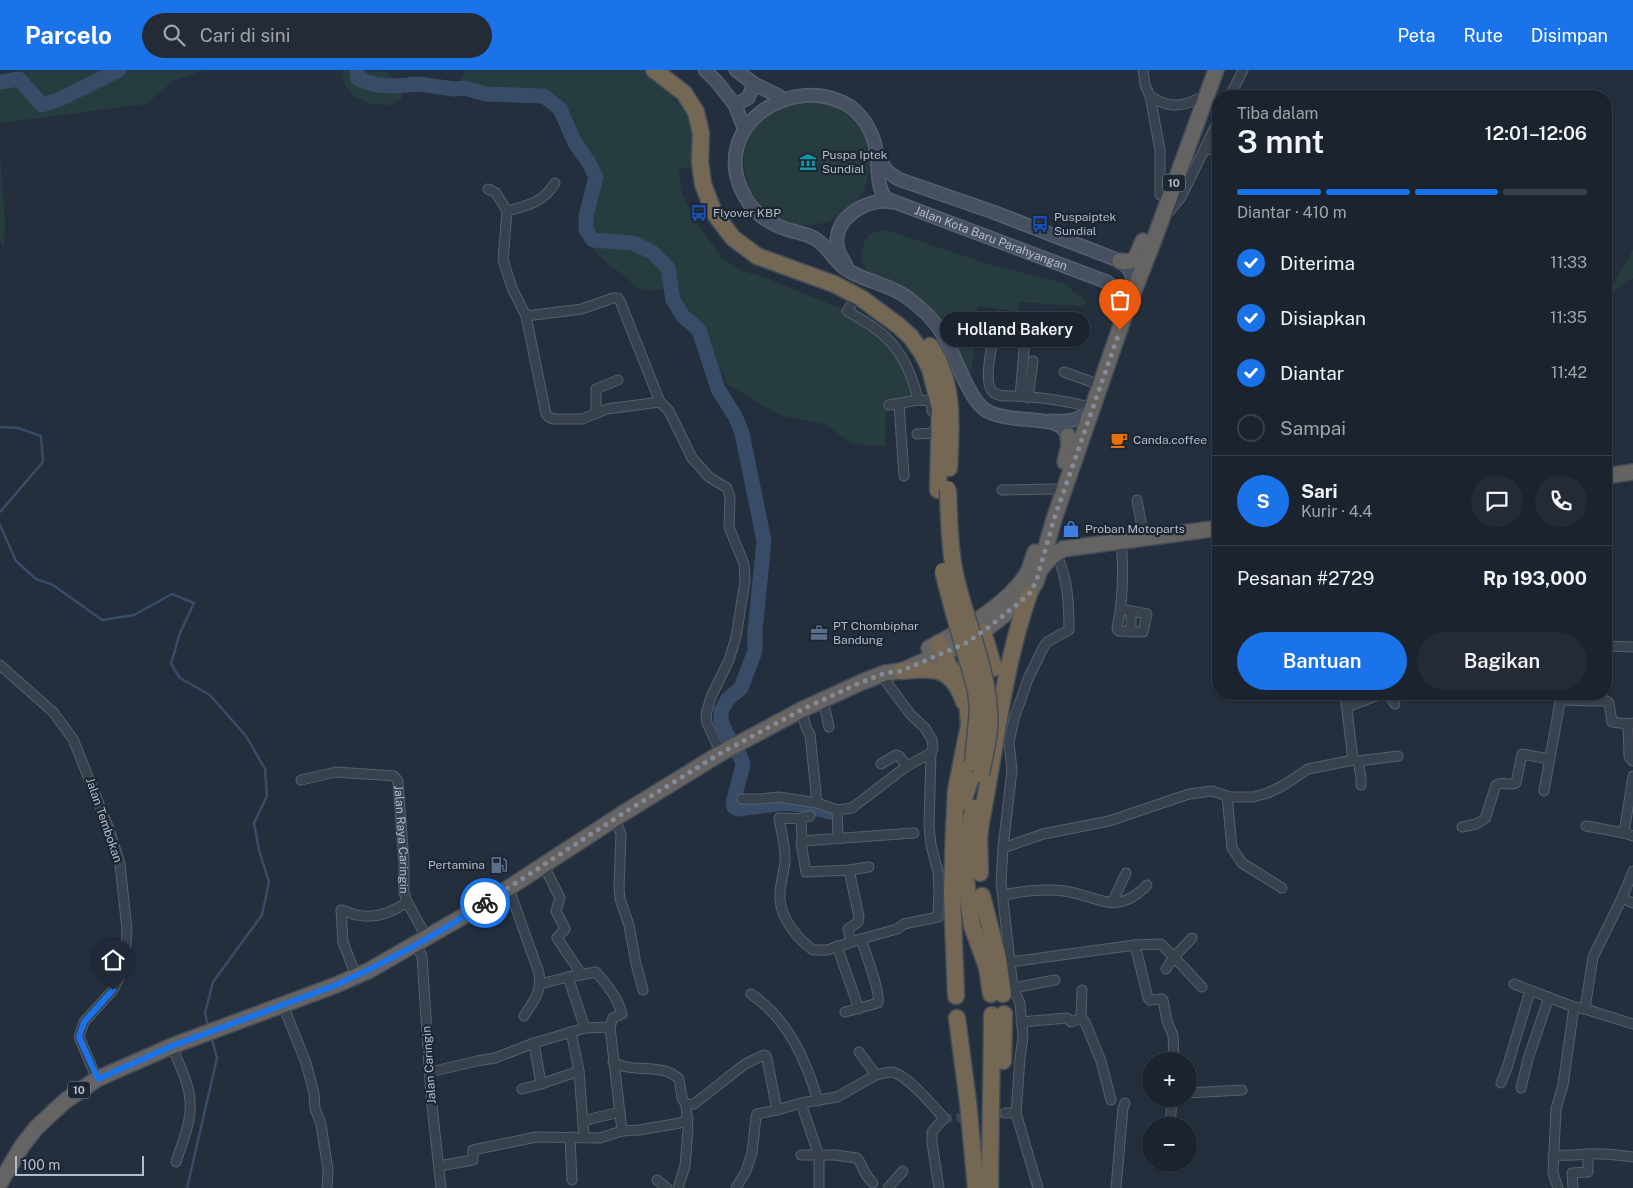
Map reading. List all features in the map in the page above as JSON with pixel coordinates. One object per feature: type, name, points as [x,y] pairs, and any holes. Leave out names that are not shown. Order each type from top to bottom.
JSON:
[{"type":"highway","points":[[654,70],[684,93],[696,112],[701,133],[700,162],[703,184],[711,207],[723,226],[745,248],[758,256],[834,284],[857,296],[899,326],[922,353],[930,369],[940,408],[943,489]]},
{"type":"highway","points":[[668,70],[682,79],[700,103],[704,114],[708,146],[710,185],[720,208],[737,231],[757,246],[821,269],[854,284],[904,316],[918,330],[941,366],[948,387],[951,435],[938,531],[944,573],[976,690],[978,711],[976,774],[964,860],[972,926],[987,967],[1002,992]]},
{"type":"highway","name":"10","points":[[1120,261],[1130,262],[1136,258],[1208,70]]},
{"type":"highway","name":"10","points":[[1132,296],[1216,70]]},
{"type":"highway","points":[[980,873],[980,830],[1005,726],[1006,680],[1024,610],[1040,570],[1051,529],[1132,296]]},
{"type":"highway","name":"10","points":[[0,1183],[22,1146],[36,1128],[65,1101],[98,1079],[191,1038],[284,1005],[356,976],[421,941],[509,888],[724,752],[823,700],[941,648],[966,643],[1015,590],[1029,570],[1069,449],[1068,436]]},
{"type":"highway","points":[[1612,475],[1633,472]]},
{"type":"highway","points":[[1051,529],[1054,544],[1060,552]]},
{"type":"highway","points":[[1040,570],[1049,559],[1060,552],[1121,541],[1212,529]]},
{"type":"highway","name":"10","points":[[980,626],[1009,612],[1029,594]]},
{"type":"highway","points":[[980,626],[994,666],[1005,726]]},
{"type":"highway","points":[[941,648],[960,691],[969,718]]},
{"type":"highway","points":[[956,996],[952,893],[956,790],[969,718],[965,677],[966,665],[976,658],[988,660],[994,666]]},
{"type":"highway","points":[[891,671],[926,668],[945,673],[953,679],[960,691]]},
{"type":"highway","points":[[954,831],[976,774]]},
{"type":"highway","points":[[982,896],[998,958],[1002,992]]},
{"type":"highway","points":[[990,1188],[990,1124],[999,1093],[1003,1068],[998,1015]]},
{"type":"highway","points":[[957,1018],[968,1102],[976,1188]]},
{"type":"highway","points":[[990,1160],[1001,1188]]},
{"type":"main road","points":[[705,70],[727,94],[735,106],[744,128]]},
{"type":"main road","points":[[736,70],[754,84],[778,96]]},
{"type":"main road","points":[[735,106],[748,98],[754,84]]},
{"type":"main road","name":"Jalan Kota Baru Parahyangan","points":[[868,280],[844,268],[815,239],[766,220],[743,195],[736,167],[737,147],[744,128],[758,109],[778,96],[808,90],[825,93],[840,99],[852,107],[871,133],[876,151],[880,189],[886,198],[1107,282],[1121,296],[1126,312]]},
{"type":"main road","name":"Jalan Kota Baru Parahyangan","points":[[876,151],[885,168],[898,179],[993,212],[1120,261]]},
{"type":"main road","points":[[895,202],[878,201],[862,206],[846,220],[838,234],[837,244],[843,260],[854,272],[868,280],[903,294],[932,320],[948,344],[967,385],[982,406],[988,411],[1000,415],[1058,421],[1072,420],[1084,416],[1092,408]]},
{"type":"main road","points":[[1120,261],[1128,267],[1132,274],[1134,283],[1132,296]]},
{"type":"main road","points":[[1024,418],[1057,424],[1064,429],[1068,436]]},
{"type":"street","points":[[1143,70],[1145,85],[1150,96],[1161,157],[1160,196]]},
{"type":"street","points":[[1233,90],[1243,70]]},
{"type":"street","points":[[1150,96],[1163,104],[1175,106],[1190,103],[1197,99]]},
{"type":"street","points":[[1160,222],[1181,197],[1212,132]]},
{"type":"street","points":[[1204,147],[1212,150]]},
{"type":"street","points":[[507,210],[532,204],[549,192],[554,183]]},
{"type":"street","points":[[488,189],[496,194],[507,210],[503,260],[512,288],[526,316],[539,384],[546,414],[549,418],[582,419],[607,409],[660,402]]},
{"type":"street","points":[[857,296],[847,311],[878,330],[902,357],[913,378],[918,400]]},
{"type":"street","points":[[526,316],[582,309],[618,298],[633,331],[660,402],[669,412],[692,458],[709,477],[727,488],[730,497],[730,528],[744,564],[745,581],[736,637],[729,660],[711,697],[706,714],[707,723],[724,752]]},
{"type":"street","points":[[999,316],[991,351],[988,385],[990,390],[996,394],[1047,398],[1092,408]]},
{"type":"street","points":[[1024,319],[1024,397]]},
{"type":"street","points":[[1024,397],[1033,361]]},
{"type":"street","points":[[1064,372],[1100,385]]},
{"type":"street","points":[[596,413],[596,390],[618,380]]},
{"type":"street","points":[[889,405],[918,400],[931,401],[931,462]]},
{"type":"street","points":[[899,404],[904,476]]},
{"type":"street","points":[[917,434],[932,433]]},
{"type":"street","points":[[1002,490],[1057,489]]},
{"type":"street","points":[[1137,500],[1144,538]]},
{"type":"street","points":[[1121,541],[1123,571],[1121,609],[1117,630],[1143,632],[1147,616],[1145,613],[1121,609]]},
{"type":"street","points":[[1002,992],[1010,962],[1001,882],[1012,770],[1005,726],[1047,642],[1069,630],[1069,614],[1060,552]]},
{"type":"street","points":[[1131,612],[1131,632]]},
{"type":"street","points":[[1612,646],[1633,647]]},
{"type":"street","name":"Jalan Tembokan","points":[[0,665],[53,712],[73,739],[117,850],[127,930],[125,956],[119,978],[113,990],[84,1022],[79,1037],[98,1079]]},
{"type":"street","points":[[869,867],[806,872],[801,843],[806,817],[779,818],[785,859],[780,889],[782,909],[794,932],[811,949],[827,950],[897,929],[904,924],[938,917],[938,872],[931,845],[929,826],[932,740],[925,728],[911,715],[891,671]]},
{"type":"street","points":[[823,700],[829,727]]},
{"type":"street","points":[[1346,700],[1361,785]]},
{"type":"street","points":[[1347,707],[1365,700]]},
{"type":"street","points":[[1392,700],[1395,704]]},
{"type":"street","points":[[1544,791],[1560,702],[1562,700]]},
{"type":"street","points":[[1602,700],[1610,705],[1612,722],[1630,724],[1631,741],[1628,757],[1633,761]]},
{"type":"street","points":[[801,710],[810,734],[817,803]]},
{"type":"street","points":[[742,799],[760,800],[779,797],[817,803],[837,810],[852,808],[907,766],[931,753]]},
{"type":"street","points":[[1462,827],[1476,824],[1485,819],[1496,785],[1499,783],[1516,783],[1522,754],[1549,759]]},
{"type":"street","points":[[881,764],[894,756],[898,756],[907,766]]},
{"type":"street","points":[[1003,848],[1043,834],[1109,821],[1189,794],[1212,791],[1227,796],[1246,798],[1268,793],[1308,769],[1398,756]]},
{"type":"street","name":"Jalan Raya Caringin","points":[[301,780],[336,772],[394,776],[396,778],[398,781],[404,855],[404,892],[421,941]]},
{"type":"street","points":[[1624,832],[1633,776]]},
{"type":"street","points":[[1227,796],[1232,848],[1242,863],[1282,888]]},
{"type":"street","points":[[837,810],[838,838]]},
{"type":"street","points":[[614,820],[621,834],[619,894],[629,925],[643,990]]},
{"type":"street","points":[[1586,826],[1624,832],[1633,836]]},
{"type":"street","points":[[802,841],[914,833]]},
{"type":"street","points":[[544,866],[560,898],[556,911],[565,929],[557,938],[582,975]]},
{"type":"street","points":[[849,870],[859,917],[858,922],[848,929],[852,942]]},
{"type":"street","points":[[1585,1009],[1593,957],[1633,871]]},
{"type":"street","points":[[1112,903],[1126,873]]},
{"type":"street","points":[[1002,895],[1038,889],[1064,891],[1112,903],[1126,901],[1147,886]]},
{"type":"street","points":[[509,888],[539,973],[539,993],[524,1016]]},
{"type":"street","points":[[1622,898],[1633,903]]},
{"type":"street","name":"Jalan Raya Caringin","points":[[356,976],[343,942],[341,910],[356,915],[370,916],[396,910],[407,902]]},
{"type":"street","points":[[1166,969],[1174,956],[1192,938]]},
{"type":"street","points":[[845,1012],[878,1004],[879,998],[861,939]]},
{"type":"street","name":"Jalan Caringin","points":[[421,941],[440,1188]]},
{"type":"street","points":[[1010,962],[1135,945],[1161,944],[1202,987]]},
{"type":"street","points":[[1135,945],[1148,998],[1151,1000],[1164,1000],[1167,1021],[1174,1035],[1174,1052]]},
{"type":"street","points":[[837,946],[859,1009]]},
{"type":"street","points":[[540,984],[596,972],[619,1004],[622,1014],[613,1018],[610,1027],[622,1131]]},
{"type":"street","points":[[568,977],[585,1028]]},
{"type":"street","points":[[1002,992],[1055,980]]},
{"type":"street","points":[[1514,984],[1574,1007],[1633,1024]]},
{"type":"street","points":[[1082,990],[1081,1018],[1087,1027],[1101,1061],[1110,1100]]},
{"type":"street","points":[[1501,1083],[1530,990]]},
{"type":"street","points":[[1002,992],[1020,1003],[1023,1037],[1016,1113],[1038,1188]]},
{"type":"street","points":[[751,994],[764,1003],[796,1044],[809,1070],[818,1101]]},
{"type":"street","points":[[1521,1088],[1528,1059],[1549,997]]},
{"type":"street","points":[[284,1005],[311,1080],[315,1109],[321,1124],[328,1170],[327,1188]]},
{"type":"street","points":[[1558,1188],[1553,1174],[1556,1109],[1563,1085],[1574,1007]]},
{"type":"street","points":[[1021,1022],[1067,1018],[1071,1022],[1081,1018]]},
{"type":"street","points":[[430,1072],[477,1060],[495,1058],[534,1043],[585,1028],[610,1027]]},
{"type":"street","points":[[571,1032],[579,1071],[584,1138]]},
{"type":"street","points":[[534,1043],[541,1084]]},
{"type":"street","points":[[172,1046],[186,1082],[190,1101],[189,1117],[176,1162]]},
{"type":"street","points":[[859,1052],[876,1075]]},
{"type":"street","points":[[686,1105],[694,1104],[745,1064],[764,1055],[767,1059],[777,1110]]},
{"type":"street","points":[[613,1062],[625,1066],[666,1072],[675,1076],[681,1083],[682,1098],[686,1105],[688,1120],[688,1140],[685,1166],[678,1188]]},
{"type":"street","points":[[522,1089],[579,1071]]},
{"type":"street","points":[[736,1188],[746,1171],[752,1153],[757,1114],[831,1099],[845,1094],[876,1075],[889,1072],[899,1074],[919,1090],[944,1118],[932,1132],[939,1188]]},
{"type":"street","points":[[1197,1093],[1242,1090]]},
{"type":"street","points":[[1116,1188],[1125,1103]]},
{"type":"street","points":[[801,1104],[818,1156],[819,1188]]},
{"type":"street","points":[[584,1122],[620,1112]]},
{"type":"street","points":[[1005,1113],[1016,1113]]},
{"type":"street","points":[[439,1166],[473,1160],[473,1150],[536,1137],[600,1138],[622,1131],[674,1124],[688,1120]]},
{"type":"street","points":[[570,1137],[572,1180]]},
{"type":"street","points":[[1572,1173],[1588,1172],[1588,1154]]},
{"type":"street","points":[[1553,1155],[1632,1154]]},
{"type":"street","points":[[800,1155],[835,1155],[857,1158],[865,1176],[873,1183]]},
{"type":"street","points":[[1570,1156],[1573,1188]]},
{"type":"street","points":[[888,1188],[903,1171]]},
{"type":"street","points":[[657,1180],[667,1188]]},
{"type":"green space","points":[[22,70],[204,70],[173,81],[146,104],[0,123],[0,83],[17,83]]},
{"type":"green space","points":[[342,70],[387,72],[402,85],[402,98],[391,105],[370,104],[354,96],[344,84]]},
{"type":"green space","points":[[466,70],[641,70],[670,93],[689,118],[698,153],[690,168],[680,168],[679,176],[682,194],[696,222],[723,259],[743,271],[763,277],[835,306],[873,324],[887,332],[905,355],[921,393],[920,400],[890,409],[885,416],[885,447],[853,444],[824,424],[779,415],[727,384],[700,326],[686,314],[678,300],[674,280],[664,288],[652,291],[636,287],[598,255],[594,247],[584,238],[581,221],[590,185],[589,172],[574,148],[559,113],[546,103],[494,102],[473,95],[461,78]]},
{"type":"green space","points":[[807,99],[831,103],[852,117],[866,138],[870,162],[866,186],[852,207],[831,221],[807,225],[783,221],[762,207],[748,186],[744,162],[748,138],[762,117],[783,103]]},
{"type":"green space","points":[[0,155],[5,222],[4,251],[0,240]]},
{"type":"green space","points":[[878,231],[890,231],[981,262],[1067,284],[1085,300],[1085,305],[1019,302],[1019,320],[1011,321],[1011,311],[978,306],[971,378],[943,329],[926,306],[906,288],[871,273],[863,264],[861,253],[864,245],[869,235]]},
{"type":"green space","points":[[1633,250],[1633,278],[1612,292],[1612,287]]},
{"type":"waterway","points":[[0,82],[19,79],[42,105],[60,99],[119,70]]},
{"type":"waterway","points":[[357,70],[358,79],[377,85],[419,84],[454,89],[464,88],[486,94],[544,96],[560,109],[575,143],[596,177],[586,216],[586,230],[593,240],[633,243],[652,252],[668,268],[673,300],[683,316],[699,330],[718,389],[735,416],[742,433],[764,541],[755,631],[755,651],[741,688],[728,699],[721,711],[721,721],[743,765],[733,803],[734,807],[738,809],[785,803],[830,812]]},
{"type":"waterway","points":[[0,427],[18,428],[41,436],[43,462],[0,512]]},
{"type":"waterway","points":[[0,525],[16,561],[36,579],[53,585],[102,620],[134,615],[172,594],[194,603],[180,633],[171,664],[180,678],[210,695],[246,736],[265,769],[267,796],[254,823],[259,850],[269,882],[262,915],[213,982],[205,1013],[208,1026]]},
{"type":"waterway","points":[[187,1188],[217,1058],[211,1036]]},
{"type":"tunnel","points":[[943,1119],[1005,1113]]},
{"type":"way so far","points":[[485,903],[622,814],[721,753],[801,710],[862,682],[885,673],[901,671],[966,643],[1009,612],[1029,594],[1036,582],[1054,519],[1120,330]]},
{"type":"place","name":"Puspa Iptek Sundial","points":[[808,162]]},
{"type":"place","name":"Flyover KBP","points":[[699,213]]},
{"type":"place","name":"Puspaiptek Sundial","points":[[1040,224]]},
{"type":"place","name":"Holland Bakery","points":[[1120,330]]},
{"type":"place","name":"Canda.coffee","points":[[1119,440]]},
{"type":"place","name":"Proban Motoparts","points":[[1071,529]]},
{"type":"place","name":"PT Chombiphar Bandung","points":[[819,633]]},
{"type":"place","name":"Pertamina","points":[[499,865]]},
{"type":"route","points":[[113,990],[84,1022],[80,1030],[81,1044],[98,1079],[172,1046],[336,985],[368,971],[485,903]]}]
